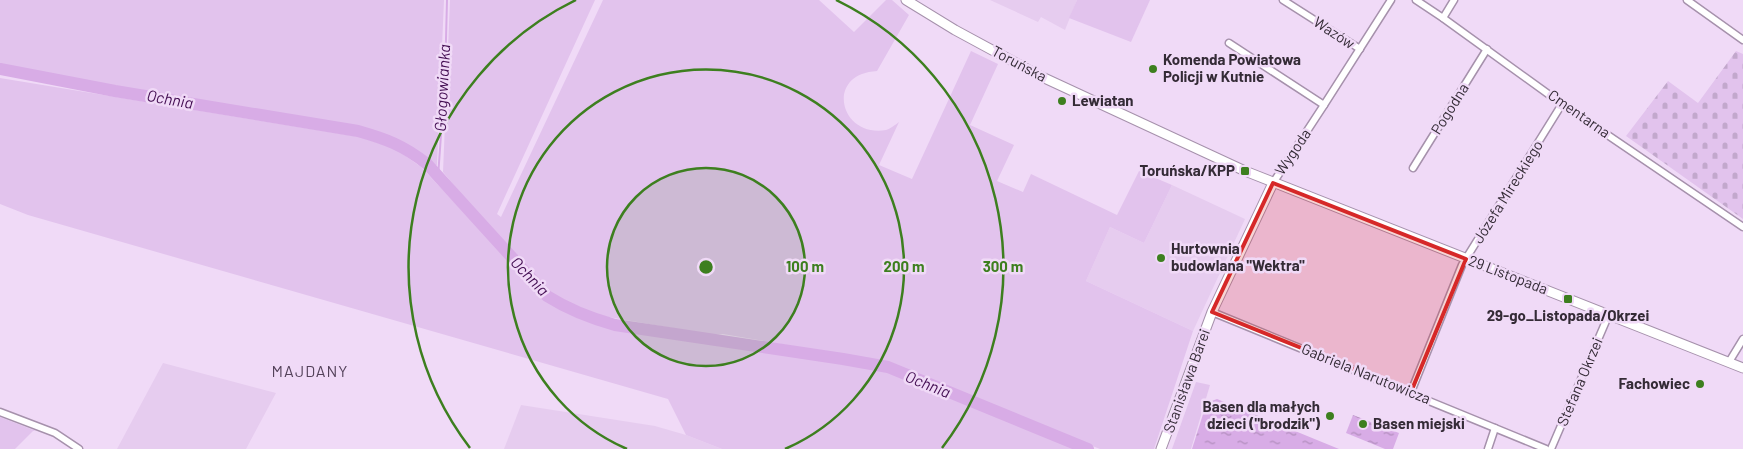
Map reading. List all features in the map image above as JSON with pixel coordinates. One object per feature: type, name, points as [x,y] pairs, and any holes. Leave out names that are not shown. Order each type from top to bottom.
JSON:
[{"type":"street","name":"Toruńska","points":[[906,0],[955,30],[1040,76],[1272,182]]},
{"type":"street","name":"Wazów","points":[[1283,0],[1360,49]]},
{"type":"street","name":"Wygoda","points":[[1212,312],[1272,182],[1391,0]]},
{"type":"street","name":"Cmentarna","points":[[1417,0],[1562,104],[1743,227]]},
{"type":"street","points":[[1443,18],[1454,0]]},
{"type":"street","points":[[1686,0],[1743,40]]},
{"type":"street","points":[[1229,43],[1324,105]]},
{"type":"street","name":"Pogodna","points":[[1413,168],[1487,49]]},
{"type":"street","name":"Józefa Mireckiego","points":[[1411,392],[1466,259],[1562,104]]},
{"type":"street","name":"29 Listopada","points":[[1272,182],[1743,368]]},
{"type":"street","name":"Gabriela Narutowicza","points":[[1212,312],[1411,392],[1546,449]]},
{"type":"street","name":"Stanisława Barei","points":[[1161,449],[1212,312]]},
{"type":"street","name":"Stefana Okrzei","points":[[1551,449],[1566,418],[1609,314]]},
{"type":"street","points":[[1729,362],[1743,339]]},
{"type":"street","points":[[0,412],[55,433],[79,449]]},
{"type":"street","points":[[1488,449],[1496,428]]},
{"type":"highlighted area","points":[[1273,183],[1466,259],[1411,392],[1212,312]]},
{"type":"shaded area","points":[[990,0],[1077,0],[1065,30],[1041,17],[1038,22]]},
{"type":"shaded area","name":"Hurtownia budowlana \"Wektra\"","points":[[1172,185],[1245,219],[1193,331],[1086,281],[1110,227],[1144,243]]},
{"type":"shaded area","points":[[163,363],[276,393],[246,449],[117,449]]},
{"type":"shaded area","points":[[521,405],[655,426],[686,435],[722,449],[504,449]]},
{"type":"green space","points":[[0,0],[444,0],[437,165],[435,167],[408,147],[369,129],[0,67]]},
{"type":"green space","points":[[450,0],[595,0],[497,214],[501,217],[603,0],[819,0],[854,32],[886,0],[892,0],[909,15],[877,71],[860,75],[850,83],[844,93],[844,105],[849,116],[858,125],[870,130],[886,130],[899,122],[879,165],[912,179],[971,51],[998,64],[970,125],[1014,145],[997,181],[1023,192],[1031,174],[1117,215],[1139,171],[1172,185],[1144,243],[1110,227],[1086,281],[1193,331],[1154,449],[1100,449],[881,361],[591,314],[557,298],[498,238],[443,172]]},
{"type":"green space","points":[[1077,0],[1150,0],[1131,42],[1069,18]]},
{"type":"green space","points":[[1736,51],[1743,54],[1743,219],[1626,136],[1668,81],[1698,103]]},
{"type":"green space","points":[[0,78],[360,137],[396,149],[421,167],[537,290],[560,309],[590,322],[618,329],[885,371],[1077,449],[722,449],[686,435],[668,399],[28,215],[0,204]]},
{"type":"green space","points":[[1196,382],[1210,385],[1191,449],[1172,449]]},
{"type":"green space","points":[[0,417],[36,431],[33,431],[15,449],[0,449]]},
{"type":"water","points":[[1217,399],[1339,449],[1192,449],[1205,408],[1209,402]]},
{"type":"water","name":"Basen miejski","points":[[1353,415],[1399,433],[1393,449],[1385,449],[1346,433]]},
{"type":"waterway","name":"Głogowianka","points":[[438,177],[445,78],[447,0]]},
{"type":"waterway","name":"Ochnia","points":[[0,69],[115,91],[358,131],[377,137],[402,147],[427,164],[547,296],[580,313],[615,325],[888,367],[1088,449]]},
{"type":"place","name":"Komenda Powiatowa Policji w Kutnie","points":[[1153,69]]},
{"type":"place","name":"Lewiatan","points":[[1062,101]]},
{"type":"place","name":"Toruńska/KPP","points":[[1245,171]]},
{"type":"place","name":"Hurtownia budowlana \"Wektra\"","points":[[1161,258]]},
{"type":"place","name":"29-go_Listopada/Okrzei","points":[[1568,299]]},
{"type":"place","name":"Fachowiec","points":[[1700,384]]},
{"type":"place","name":"Basen dla małych dzieci (\"brodzik\")","points":[[1330,416]]},
{"type":"place","name":"Basen miejski","points":[[1363,424]]},
{"type":"district","name":"MAJDANY","points":[[310,371]]}]
